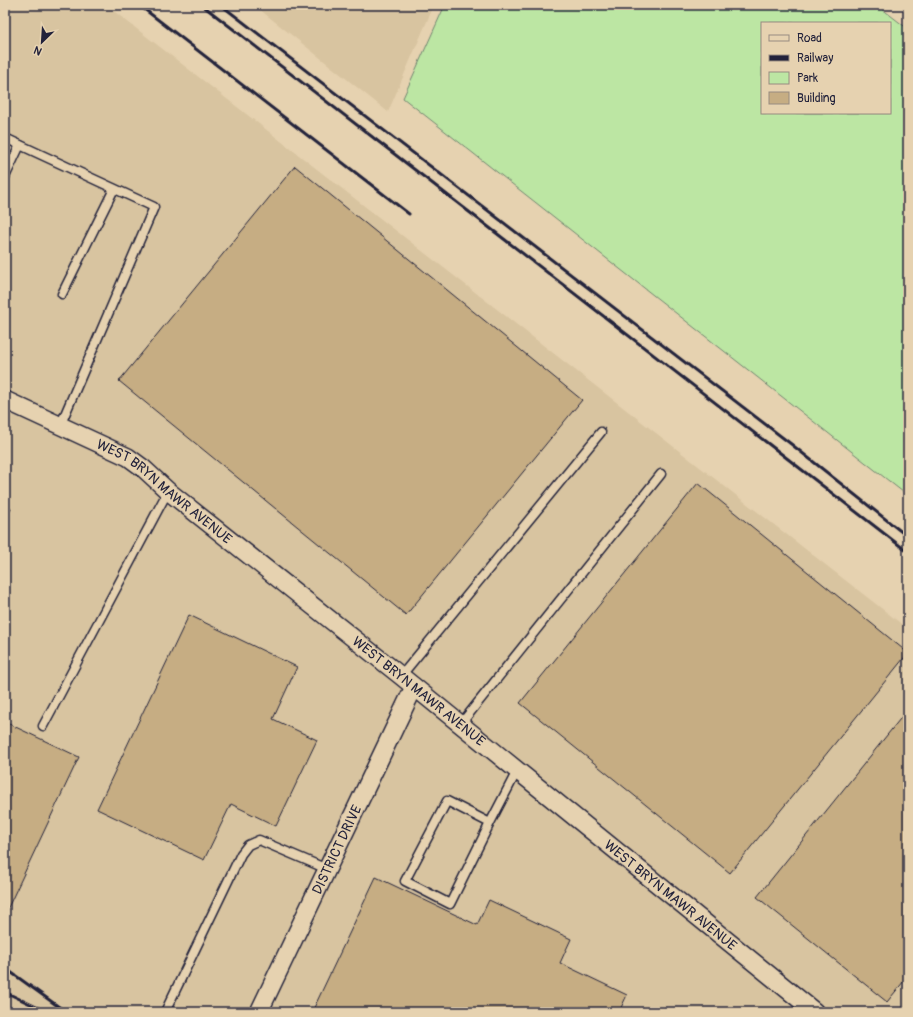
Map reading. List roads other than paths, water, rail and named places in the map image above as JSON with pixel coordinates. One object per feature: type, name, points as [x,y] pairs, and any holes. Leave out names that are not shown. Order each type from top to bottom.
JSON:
[{"type":"street","name":"WEST BRYN MAWR AVENUE","points":[[5,400],[128,457],[143,468],[168,491],[815,1012]]},
{"type":"street","name":"DISTRICT DRIVE","points":[[259,1012],[327,869],[407,682]]},
{"type":"lane","points":[[5,138],[154,207],[60,426]]},
{"type":"lane","points":[[5,177],[20,145]]},
{"type":"lane","points":[[62,294],[114,189]]},
{"type":"lane","points":[[407,682],[601,432]]},
{"type":"lane","points":[[460,725],[661,474]]},
{"type":"lane","points":[[43,726],[168,491]]},
{"type":"lane","points":[[490,823],[447,801],[405,881],[450,904],[517,771]]},
{"type":"lane","points":[[165,1012],[240,854],[248,845],[259,840],[327,869]]},
{"type":"railway","points":[[139,5],[409,214]]},
{"type":"railway","points":[[202,5],[908,552]]},
{"type":"railway","points":[[221,5],[791,444],[908,537]]},
{"type":"railway","points":[[5,968],[66,1012]]},
{"type":"railway","points":[[5,992],[47,1012]]}]
